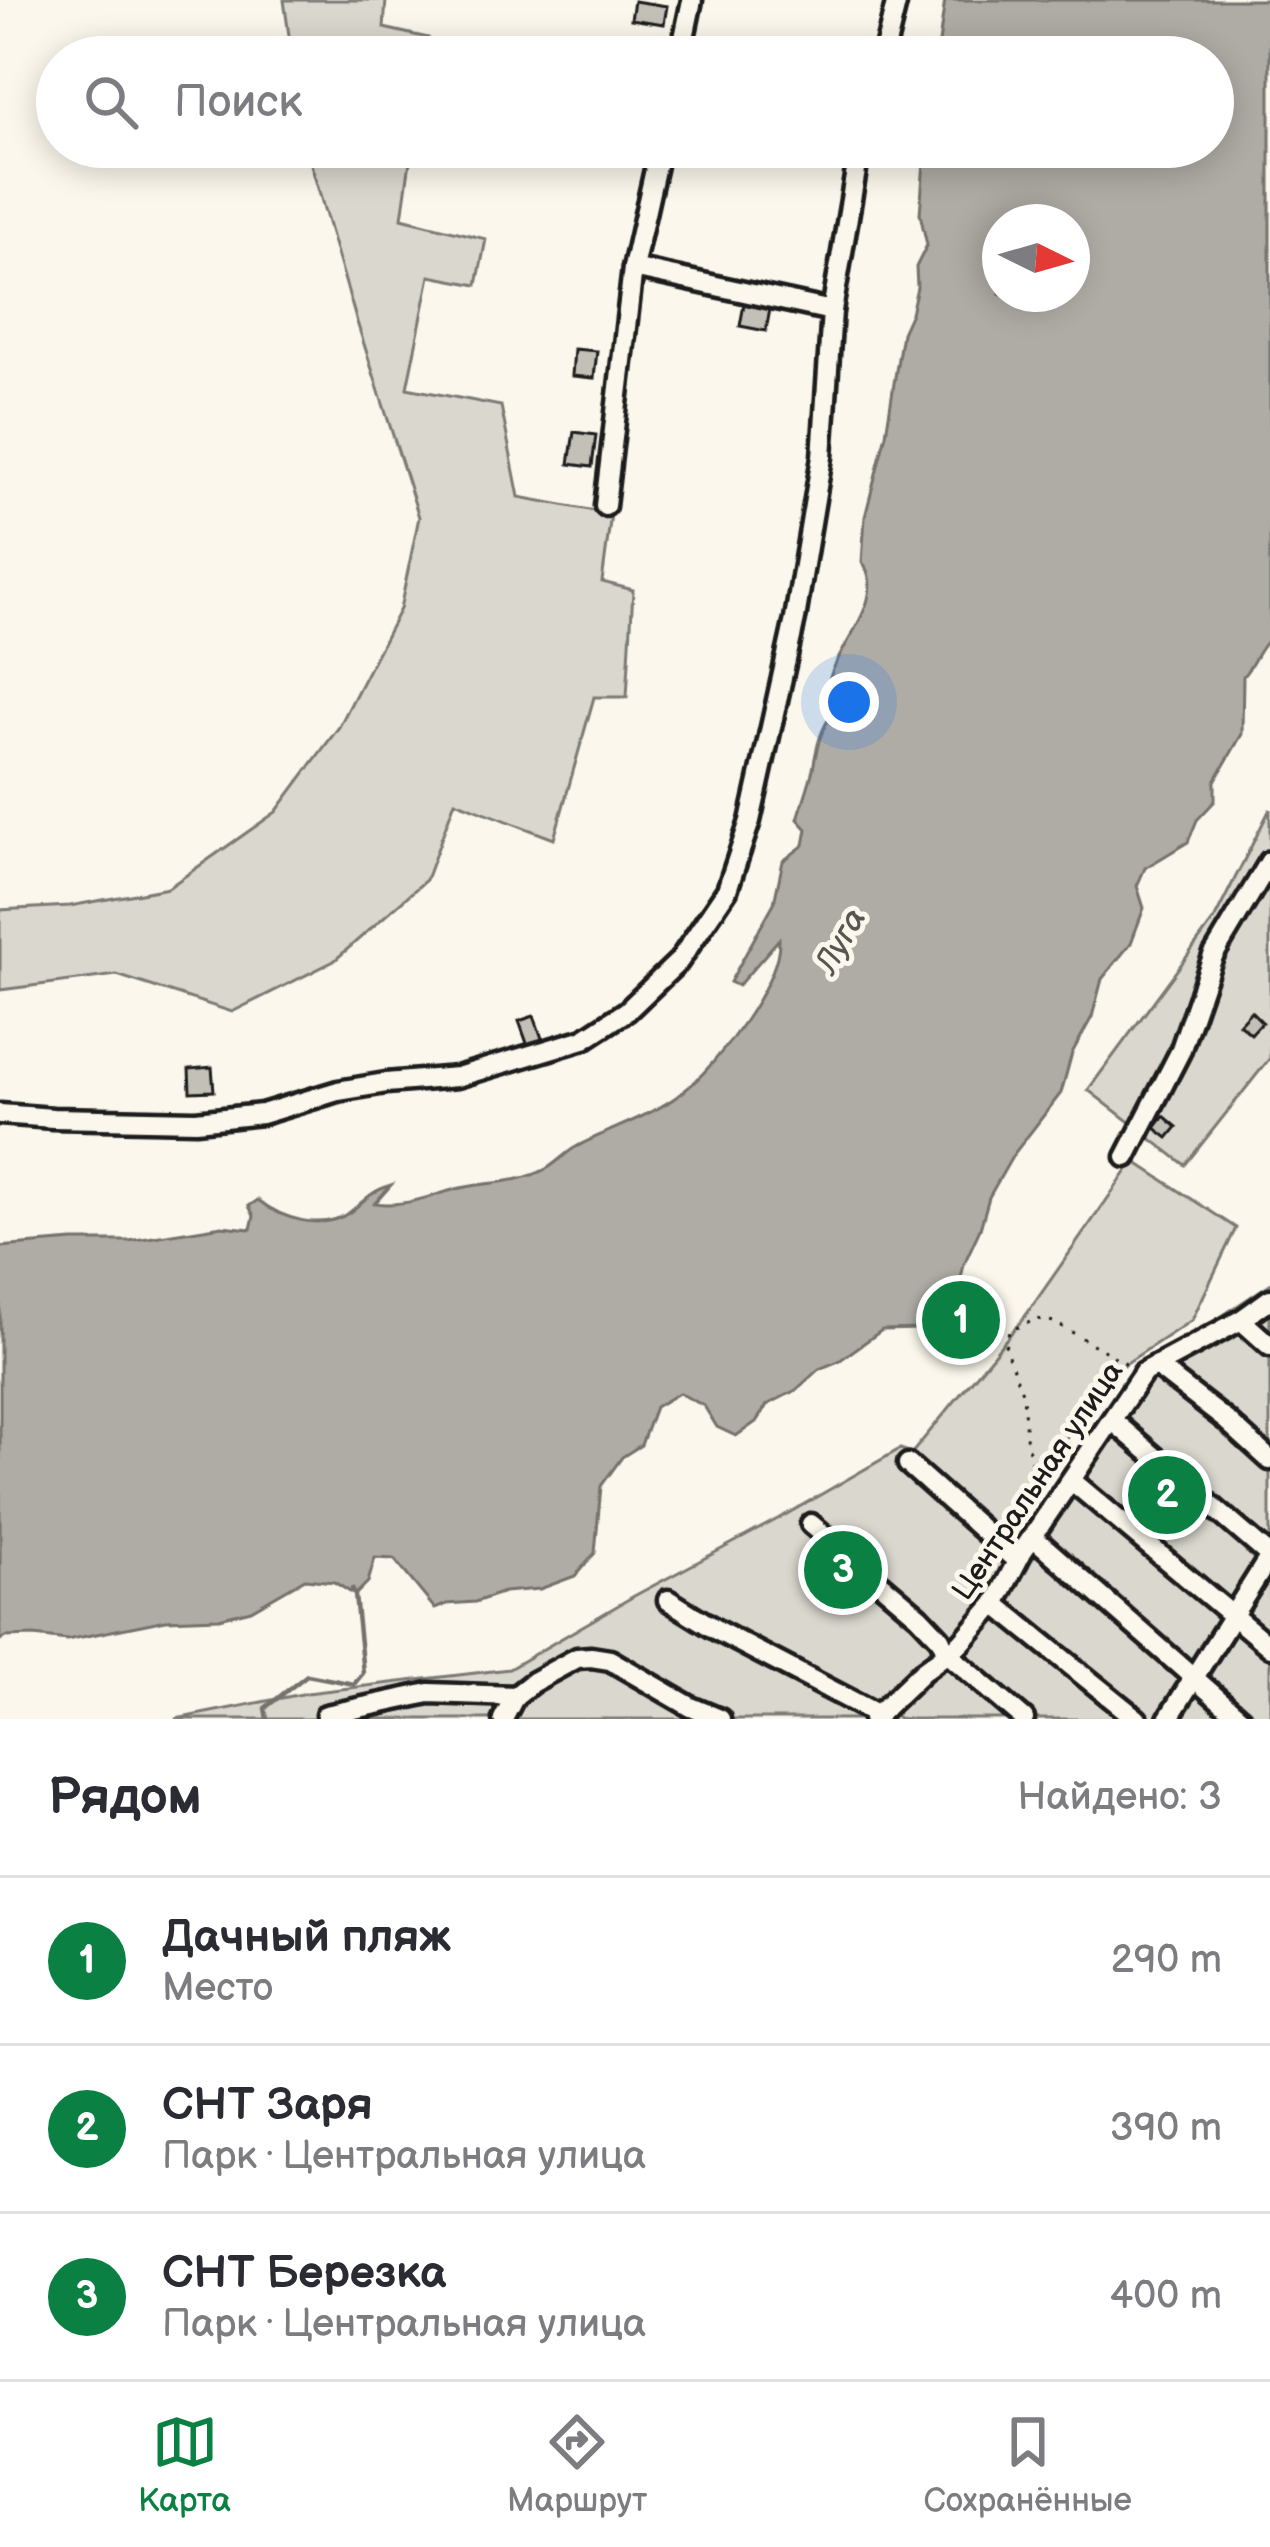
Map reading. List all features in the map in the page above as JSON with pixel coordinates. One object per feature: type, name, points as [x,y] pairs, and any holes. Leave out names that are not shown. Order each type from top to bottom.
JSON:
[{"type":"street","points":[[684,36],[692,0]]},
{"type":"street","points":[[888,36],[897,0]]},
{"type":"street","points":[[605,506],[633,268],[655,168]]},
{"type":"street","points":[[0,1114],[196,1121],[262,1114],[338,1091],[457,1077],[584,1039],[627,1011],[679,961],[727,890],[750,821],[795,619],[822,458],[832,311],[856,168]]},
{"type":"street","points":[[633,268],[832,311]]},
{"type":"street","points":[[1126,1157],[1180,1052],[1213,956],[1270,861]]},
{"type":"street","name":"Центральная улица","points":[[875,1716],[961,1643],[995,1604],[1017,1561],[1150,1369],[1241,1321],[1270,1299]]},
{"type":"street","points":[[1241,1321],[1270,1346]]},
{"type":"street","points":[[1150,1369],[1227,1421],[1270,1460]]},
{"type":"street","points":[[1113,1421],[1270,1556],[1168,1719]]},
{"type":"street","points":[[908,1464],[1017,1561]]},
{"type":"street","points":[[1072,1481],[1270,1647]]},
{"type":"street","points":[[811,1524],[919,1616],[947,1653],[1024,1719]]},
{"type":"street","points":[[1038,1530],[1241,1719]]},
{"type":"street","points":[[668,1600],[875,1716]]},
{"type":"street","points":[[995,1604],[1137,1719]]},
{"type":"street","points":[[503,1719],[515,1696],[532,1682],[577,1658],[591,1657],[610,1660],[720,1719]]},
{"type":"street","points":[[326,1715],[429,1693],[515,1696]]},
{"type":"path","points":[[983,1331],[1009,1331],[1037,1319],[1054,1322],[1150,1369]]},
{"type":"path","points":[[1009,1331],[1005,1348],[1023,1395],[1038,1530]]},
{"type":"shaded area","points":[[284,0],[386,0],[384,28],[419,36],[289,36]]},
{"type":"shaded area","points":[[312,168],[409,168],[402,218],[486,239],[477,285],[430,276],[407,388],[501,406],[519,497],[611,514],[602,582],[633,590],[627,697],[594,697],[554,839],[455,801],[426,880],[334,961],[232,1012],[117,975],[0,990],[0,910],[70,906],[168,888],[276,812],[339,727],[400,609],[419,517]]},
{"type":"shaded area","points":[[1270,809],[1270,1058],[1185,1165],[1088,1090],[1214,920]]},
{"type":"shaded area","points":[[1134,1161],[1236,1228],[1192,1320],[1119,1368],[997,1531],[1021,1545],[960,1628],[988,1604],[1169,1351],[1270,1284],[1270,1719],[899,1719],[882,1701],[924,1661],[876,1702],[892,1719],[176,1719],[307,1693],[509,1669],[900,1449],[912,1453],[1026,1315]]},
{"type":"water","name":"Луга","points":[[945,0],[1270,0],[1270,638],[1243,676],[1242,734],[1215,781],[1215,801],[1197,820],[1188,842],[1145,868],[1137,886],[1144,908],[1131,943],[1102,979],[1061,1093],[1013,1155],[989,1197],[964,1264],[954,1313],[936,1316],[921,1329],[882,1330],[767,1405],[756,1422],[736,1436],[717,1427],[704,1406],[679,1393],[655,1407],[641,1445],[622,1457],[601,1486],[595,1553],[575,1576],[540,1589],[504,1592],[435,1609],[394,1559],[375,1558],[368,1582],[355,1595],[334,1582],[305,1579],[251,1610],[219,1618],[166,1620],[67,1640],[34,1636],[0,1640],[0,1247],[129,1241],[222,1226],[251,1229],[254,1216],[249,1206],[258,1200],[302,1221],[327,1221],[391,1185],[375,1203],[406,1202],[535,1174],[576,1147],[671,1101],[713,1063],[744,1022],[770,977],[779,939],[738,986],[730,982],[774,903],[783,861],[804,845],[807,829],[798,819],[820,738],[834,711],[827,695],[830,678],[868,600],[870,580],[862,562],[865,517],[886,434],[902,333],[917,287],[916,267],[927,245],[920,214],[923,168],[1234,168],[1234,36],[940,36]]},
{"type":"building","points":[[634,1],[667,6],[664,24],[631,19]]},
{"type":"building","points":[[744,304],[770,309],[766,331],[740,326]]},
{"type":"building","points":[[574,349],[597,351],[594,378],[572,376]]},
{"type":"building","points":[[574,432],[596,435],[592,467],[569,464]]},
{"type":"building","points":[[1251,1011],[1262,1022],[1251,1034],[1239,1024]]},
{"type":"building","points":[[534,1016],[543,1041],[528,1046],[519,1021]]},
{"type":"building","points":[[212,1067],[214,1091],[190,1092],[189,1069]]},
{"type":"building","points":[[1164,1116],[1177,1127],[1168,1138],[1155,1128]]},
{"type":"waterway","points":[[267,1719],[265,1708],[307,1675],[354,1684],[363,1673],[352,1589]]},
{"type":"place","name":"Дачный пляж","points":[[961,1320]]},
{"type":"place","name":"СНТ Заря","points":[[1167,1495]]},
{"type":"place","name":"СНТ Березка","points":[[843,1570]]}]
